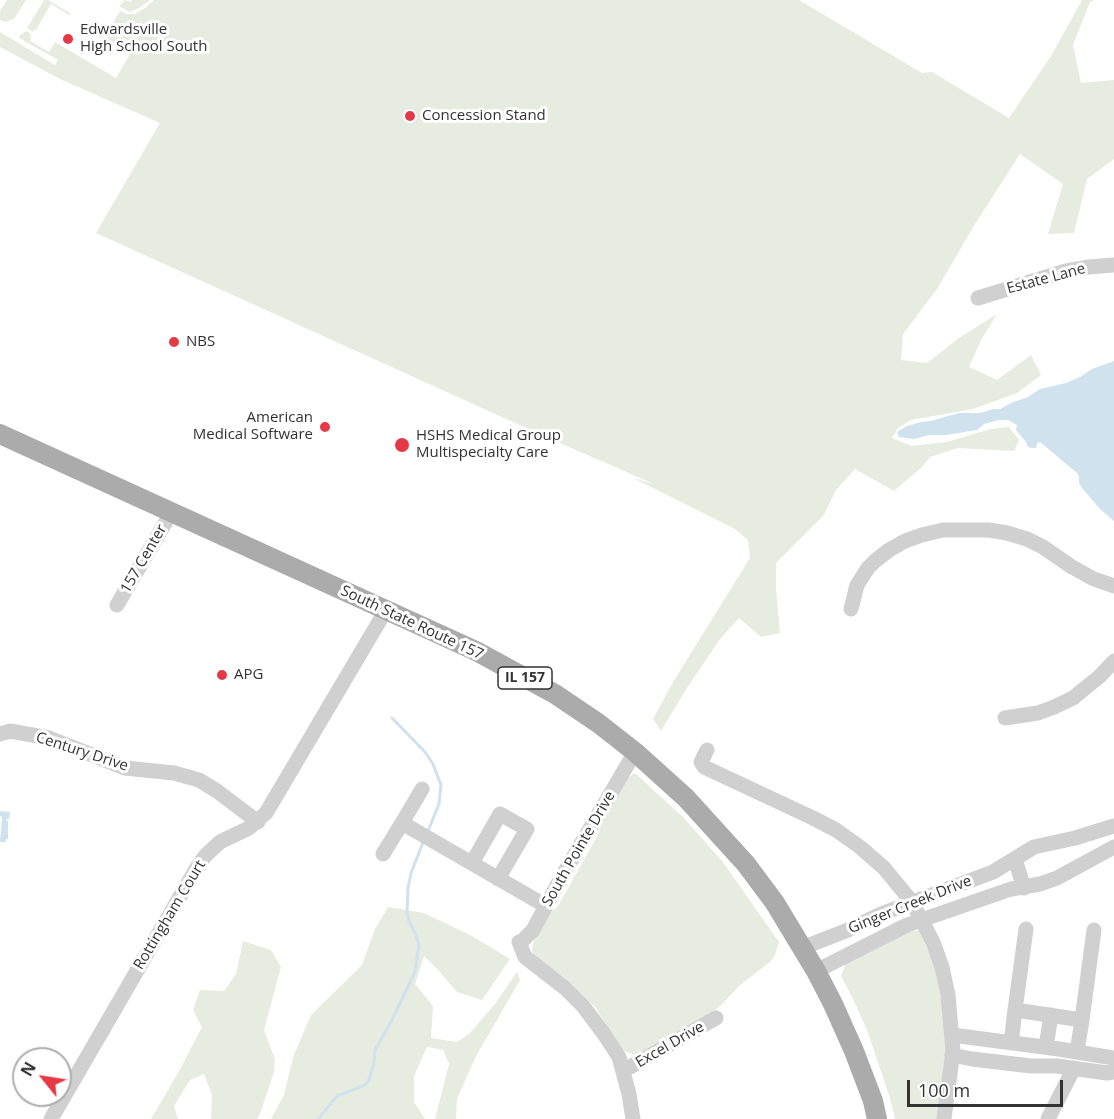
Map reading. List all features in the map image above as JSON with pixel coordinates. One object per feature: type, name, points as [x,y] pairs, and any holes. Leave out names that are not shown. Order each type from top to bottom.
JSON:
[{"type":"main road","name":"South State Route 157","points":[[0,434],[476,651],[555,694],[598,723],[635,752],[686,798],[746,864],[775,903],[833,1004],[854,1051],[873,1101],[877,1119]]},
{"type":"street","name":"Estate Lane","points":[[978,298],[1066,271],[1114,265]]},
{"type":"street","name":"157 Center","points":[[117,605],[171,513]]},
{"type":"street","points":[[851,609],[857,585],[874,561],[905,541],[921,534],[943,530],[989,530],[1027,539],[1094,579],[1114,586]]},
{"type":"street","name":"Rottingham Court","points":[[51,1119],[199,864],[220,842],[249,828],[266,813],[386,610]]},
{"type":"street","points":[[1005,718],[1038,713],[1072,698],[1100,676],[1114,661]]},
{"type":"street","name":"Century Drive","points":[[0,734],[10,731],[49,738],[125,768],[174,773],[199,780],[258,822]]},
{"type":"street","points":[[707,750],[700,762],[704,767],[836,830],[884,868],[912,902],[933,942],[942,967],[948,995],[952,1055],[944,1119]]},
{"type":"street","name":"South Pointe Drive","points":[[623,1071],[619,1057],[583,1006],[565,988],[525,957],[519,942],[533,930],[635,752]]},
{"type":"street","points":[[383,854],[422,789]]},
{"type":"street","points":[[472,863],[500,814],[527,829],[498,879]]},
{"type":"street","points":[[402,823],[546,906]]},
{"type":"street","name":"Ginger Creek Drive","points":[[802,948],[848,930],[880,914],[993,872],[1034,847],[1114,826]]},
{"type":"street","points":[[1075,838],[1084,863]]},
{"type":"street","name":"Ginger Creek Drive","points":[[816,971],[907,925],[1011,890],[1057,878],[1114,847]]},
{"type":"street","points":[[1015,859],[1024,888]]},
{"type":"street","points":[[1011,1043],[1026,929]]},
{"type":"street","points":[[1077,1051],[1094,930]]},
{"type":"street","points":[[1016,1010],[1082,1020]]},
{"type":"street","points":[[1051,1015],[1053,1048],[1057,1066]]},
{"type":"street","name":"Excel Drive","points":[[623,1071],[716,1018]]},
{"type":"street","points":[[952,1035],[1114,1058]]},
{"type":"street","points":[[952,1055],[1031,1066],[1057,1066],[1114,1072]]},
{"type":"street","points":[[1048,1119],[1074,1068]]},
{"type":"street","points":[[623,1071],[633,1119]]},
{"type":"shaded area","points":[[7,0],[26,0],[14,19],[6,22],[0,20],[0,11]]},
{"type":"shaded area","points":[[44,0],[70,13],[69,15],[51,4],[33,32],[27,28]]},
{"type":"shaded area","points":[[125,0],[130,2],[150,0],[130,12],[119,6]]},
{"type":"shaded area","points":[[154,0],[799,0],[922,73],[932,72],[1009,118],[1051,56],[1082,0],[1095,0],[1090,2],[1073,45],[1081,83],[1114,80],[1114,159],[1087,179],[1074,233],[1048,234],[1063,184],[1020,154],[937,289],[903,334],[901,360],[927,363],[959,338],[997,314],[981,340],[969,367],[997,380],[1031,355],[1041,375],[1017,393],[973,409],[911,420],[898,428],[892,438],[911,446],[947,442],[991,429],[1009,427],[1019,440],[1014,451],[958,448],[930,457],[894,491],[855,469],[836,490],[824,515],[776,563],[780,633],[761,637],[739,618],[720,639],[661,731],[653,719],[673,682],[750,558],[748,540],[735,529],[633,478],[654,484],[96,233],[160,123],[60,79],[0,47],[0,32],[55,65],[58,60],[19,36],[26,31],[31,34],[30,41],[49,52],[55,42],[116,78],[130,54],[104,38],[120,11],[135,14]]},
{"type":"shaded area","points":[[636,774],[682,816],[723,862],[779,942],[770,962],[740,985],[707,1017],[637,1055],[626,1052],[621,1047],[595,1007],[567,979],[534,956],[532,950],[542,924],[558,906],[599,833],[600,822],[627,779]]},
{"type":"shaded area","points":[[388,907],[424,913],[472,936],[510,959],[482,1000],[457,992],[424,956],[415,984],[433,1006],[431,1038],[457,1042],[469,1034],[495,1004],[517,972],[520,980],[475,1058],[457,1099],[456,1119],[435,1119],[449,1064],[443,1050],[427,1047],[414,1076],[414,1102],[425,1119],[271,1119],[284,1095],[293,1057],[311,1015],[362,965],[375,929]]},
{"type":"shaded area","points":[[908,931],[919,931],[934,963],[946,1024],[946,1062],[938,1119],[895,1119],[867,1030],[841,976],[847,960]]},
{"type":"shaded area","points":[[243,941],[271,950],[281,967],[264,1030],[275,1059],[274,1072],[260,1114],[257,1119],[211,1119],[212,1095],[204,1074],[190,1080],[174,1106],[178,1119],[151,1119],[202,1027],[193,1010],[200,990],[224,991],[236,974]]},
{"type":"water","points":[[1114,361],[1114,521],[1082,488],[1077,473],[1040,442],[1037,443],[1036,448],[1028,447],[1016,430],[1017,425],[1008,420],[984,424],[977,430],[929,435],[914,439],[899,437],[897,432],[907,426],[959,413],[980,413],[1000,409],[1040,389],[1066,383],[1092,369]]},
{"type":"water","points":[[0,811],[10,812],[9,819],[5,820],[8,821],[6,842],[0,842],[2,817]]},
{"type":"waterway","points":[[392,718],[425,752],[433,764],[441,785],[439,804],[428,831]]},
{"type":"waterway","points":[[318,1119],[337,1096],[365,1085],[369,1080],[375,1050],[415,972],[419,946],[407,913],[408,888],[411,873],[424,840]]},
{"type":"place","name":"Edwardsville High School South","points":[[68,39]]},
{"type":"place","name":"Concession Stand","points":[[410,116]]},
{"type":"place","name":"NBS","points":[[174,342]]},
{"type":"place","name":"American Medical Software","points":[[325,427]]},
{"type":"place","name":"HSHS Medical Group Multispecialty Care","points":[[402,445]]},
{"type":"place","name":"APG","points":[[222,675]]}]
